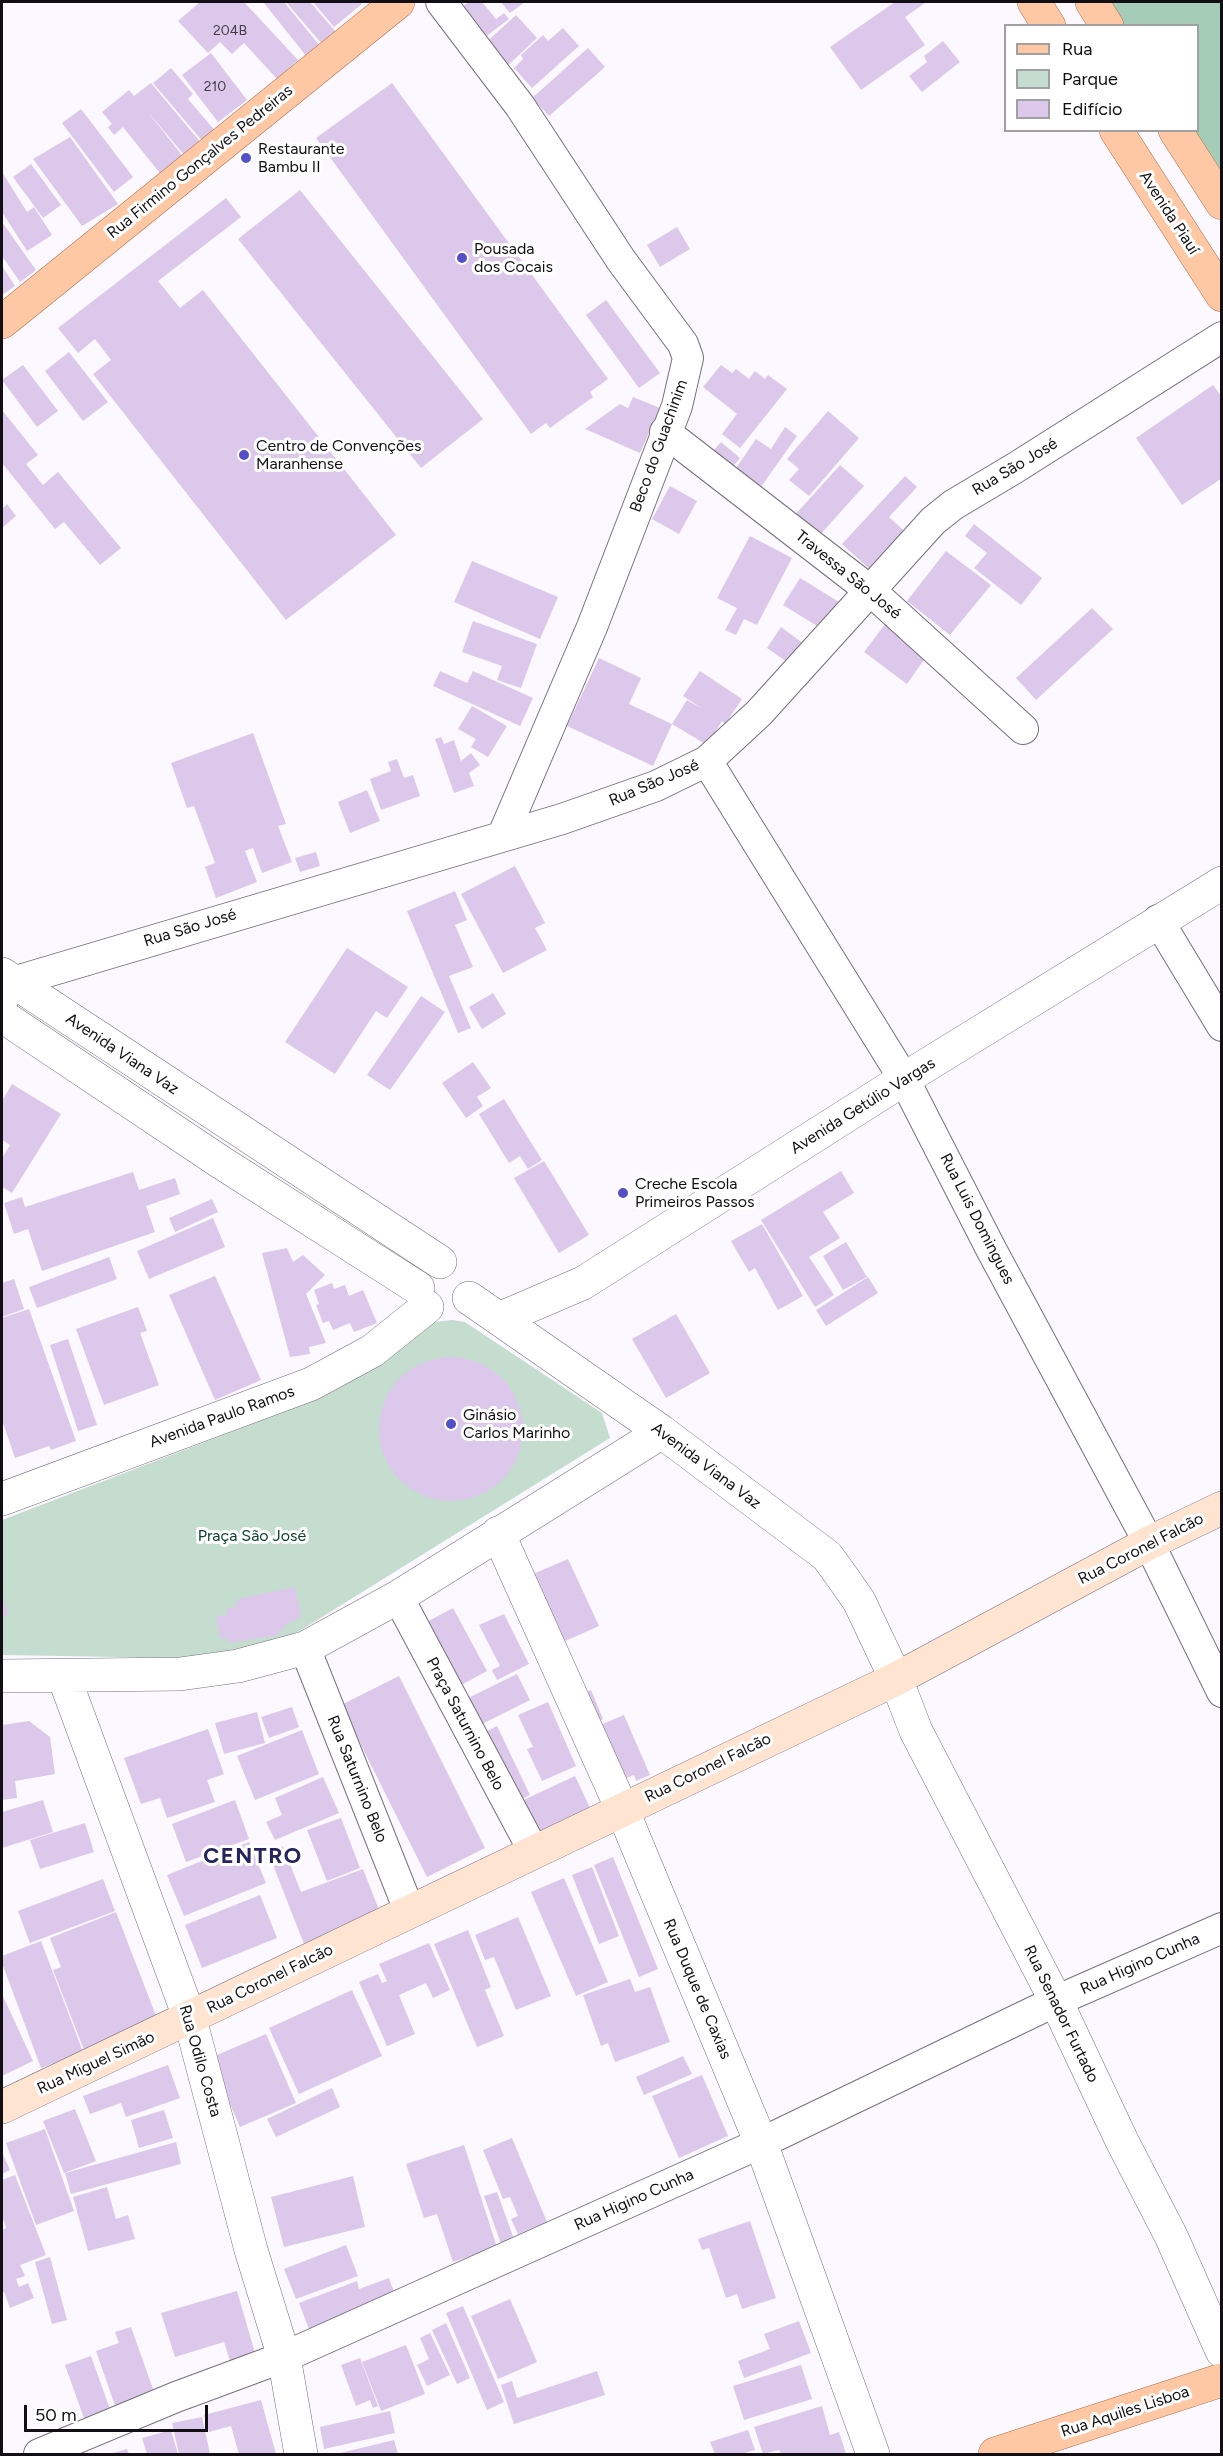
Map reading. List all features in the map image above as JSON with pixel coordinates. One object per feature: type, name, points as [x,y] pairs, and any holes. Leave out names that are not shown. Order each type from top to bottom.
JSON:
[{"type":"main road","name":"Rua Firmino Gonçalves Pedreiras","points":[[2,322],[398,2]]},
{"type":"main road","points":[[1034,2],[1048,24]]},
{"type":"main road","points":[[1092,2],[1106,24]]},
{"type":"main road","name":"Avenida Piauí","points":[[1117,132],[1221,295]]},
{"type":"main road","points":[[1176,132],[1221,203]]},
{"type":"main road","name":"Rua Coronel Falcão","points":[[189,2019],[533,1850],[896,1679],[1149,1543],[1221,1508]]},
{"type":"main road","name":"Rua Miguel Simão","points":[[2,2107],[189,2019]]},
{"type":"main road","name":"Rua Aquiles Lisboa","points":[[995,2454],[1221,2380]]},
{"type":"street","name":"Beco do Guachinim","points":[[441,2],[520,106],[621,260],[683,344],[688,358],[676,406],[664,432],[592,627],[503,835]]},
{"type":"street","name":"Rua São José","points":[[5,986],[562,819],[656,786],[707,761],[759,713],[872,592],[933,521],[953,505],[1016,468],[1221,337]]},
{"type":"street","name":"Travessa São José","points":[[664,432],[872,592],[1023,729]]},
{"type":"street","name":"Rua Luis Domingues","points":[[707,761],[904,1079],[991,1249],[1149,1543],[1221,1692]]},
{"type":"street","name":"Avenida Getúlio Vargas","points":[[499,1319],[583,1283],[904,1079],[1221,883]]},
{"type":"street","points":[[1158,920],[1221,1026]]},
{"type":"street","name":"Avenida Viana Vaz","points":[[5,986],[242,1133],[440,1262]]},
{"type":"street","points":[[2,1016],[423,1298],[442,1314],[458,1310],[468,1298],[470,1282],[467,1275],[455,1264],[440,1262],[424,1272],[423,1298]]},
{"type":"street","points":[[222,1163],[242,1133]]},
{"type":"street","name":"Avenida Paulo Ramos","points":[[2,1499],[311,1384],[372,1351],[423,1298]]},
{"type":"street","name":"Avenida Viana Vaz","points":[[468,1298],[662,1432],[827,1556],[859,1601],[896,1679]]},
{"type":"street","points":[[2,1676],[180,1674],[238,1666],[305,1648],[398,1597],[662,1432]]},
{"type":"street","name":"Rua Duque de Caxias","points":[[498,1533],[622,1809],[761,2143],[873,2454]]},
{"type":"street","name":"Praça Saturnino Belo","points":[[398,1597],[533,1850]]},
{"type":"street","name":"Rua Saturnino Belo","points":[[305,1648],[409,1911]]},
{"type":"street","name":"Rua Odilo Costa","points":[[64,1677],[189,2019],[251,2250],[284,2357],[301,2454]]},
{"type":"street","name":"Rua Senador Furtado","points":[[896,1679],[916,1731],[1056,2001],[1122,2141],[1171,2236],[1221,2351]]},
{"type":"street","name":"Rua Higino Cunha","points":[[39,2454],[176,2397],[284,2357],[761,2143],[1056,2001],[1221,1928]]},
{"type":"green space","points":[[1104,2],[1221,2],[1221,179],[1190,132],[1199,132],[1199,24],[1119,24]]},
{"type":"green space","name":"Praça São José","points":[[453,1320],[465,1322],[602,1413],[610,1438],[298,1632],[235,1652],[178,1658],[2,1655],[2,1520],[325,1396],[434,1322]]},
{"type":"building","points":[[200,2],[244,2],[298,60],[277,79],[244,43],[232,54],[220,42],[208,53],[178,21]]},
{"type":"building","points":[[284,2],[320,46],[307,57],[264,3]]},
{"type":"building","points":[[286,2],[310,2],[336,32],[322,44]]},
{"type":"building","points":[[313,2],[359,2],[362,4],[334,27]]},
{"type":"building","points":[[469,2],[482,2],[496,19],[504,13],[509,19],[480,41],[457,10]]},
{"type":"building","points":[[501,2],[525,2],[510,13]]},
{"type":"building","points":[[895,2],[925,3],[905,17],[925,45],[861,90],[830,47]]},
{"type":"building","points":[[516,15],[537,38],[503,70],[482,46]]},
{"type":"building","points":[[563,28],[579,46],[532,88],[514,68],[523,59],[521,55],[543,35],[548,41]]},
{"type":"building","points":[[943,41],[960,62],[922,92],[909,76],[927,62],[924,56]]},
{"type":"building","points":[[588,48],[605,67],[549,116],[532,98]]},
{"type":"building","points":[[211,53],[247,100],[218,122],[182,75]]},
{"type":"building","points":[[171,68],[193,94],[188,99],[217,133],[204,143],[153,83]]},
{"type":"building","points":[[151,83],[202,144],[186,157],[147,111],[185,159],[163,177],[123,127],[114,135],[108,127],[112,124],[102,112],[129,90],[134,96]]},
{"type":"building","name":"Pousada dos Cocais","points":[[392,83],[608,379],[590,392],[593,397],[550,428],[546,423],[531,434],[316,138]]},
{"type":"building","points":[[81,109],[133,177],[114,192],[62,123]]},
{"type":"building","points":[[70,137],[118,204],[82,226],[33,159]]},
{"type":"building","points":[[31,164],[61,205],[43,218],[13,177]]},
{"type":"building","points":[[2,172],[27,212],[34,207],[52,235],[27,251],[2,212]]},
{"type":"building","points":[[300,190],[483,419],[421,468],[238,239]]},
{"type":"building","name":"Centro de Convenções Maranhense","points":[[226,198],[241,217],[158,281],[180,308],[203,290],[396,535],[286,620],[93,374],[111,360],[95,339],[78,353],[58,328]]},
{"type":"building","points":[[2,222],[36,270],[20,282],[2,256]]},
{"type":"building","points":[[677,227],[690,249],[660,267],[647,245]]},
{"type":"building","points":[[2,266],[15,286],[2,295]]},
{"type":"building","points":[[606,300],[660,373],[639,388],[586,315]]},
{"type":"building","points":[[69,352],[108,402],[83,421],[45,371]]},
{"type":"building","points":[[23,365],[58,411],[37,427],[2,380]]},
{"type":"building","points":[[721,365],[732,373],[736,369],[749,379],[755,371],[765,379],[768,375],[787,389],[740,448],[722,434],[737,414],[703,387]]},
{"type":"building","points":[[1213,385],[1222,397],[1222,478],[1182,505],[1136,438]]},
{"type":"building","points":[[633,397],[660,408],[640,453],[585,429],[620,404],[628,408]]},
{"type":"building","points":[[2,410],[38,455],[26,464],[43,485],[58,472],[121,548],[100,565],[64,522],[55,529],[2,463]]},
{"type":"building","points":[[828,411],[859,438],[809,496],[789,480],[799,469],[787,459]]},
{"type":"building","points":[[785,427],[797,436],[758,491],[732,474],[756,439],[771,449]]},
{"type":"building","points":[[721,442],[740,458],[727,474],[707,458]]},
{"type":"building","points":[[840,465],[864,486],[818,537],[794,516]]},
{"type":"building","points":[[905,476],[917,487],[889,517],[911,537],[876,575],[842,544]]},
{"type":"building","points":[[670,486],[697,501],[679,534],[652,519]]},
{"type":"building","points":[[7,504],[16,516],[2,528],[2,509]]},
{"type":"building","points":[[974,524],[1042,578],[1021,605],[974,568],[987,553],[965,536]]},
{"type":"building","points":[[750,536],[792,558],[757,625],[744,619],[736,635],[725,630],[737,608],[717,598]]},
{"type":"building","points":[[946,551],[991,585],[950,635],[907,601]]},
{"type":"building","points":[[472,561],[558,597],[540,639],[454,602]]},
{"type":"building","points":[[800,578],[844,605],[827,632],[783,605]]},
{"type":"building","points":[[1092,608],[1113,629],[1036,700],[1016,678]]},
{"type":"building","points":[[473,621],[537,644],[521,688],[497,680],[502,666],[462,652]]},
{"type":"building","points":[[886,623],[928,654],[907,684],[864,652]]},
{"type":"building","points":[[781,627],[804,644],[790,664],[767,648]]},
{"type":"building","points":[[599,658],[641,678],[629,704],[672,724],[653,766],[567,726]]},
{"type":"building","points":[[440,671],[467,683],[473,671],[533,698],[520,726],[433,686]]},
{"type":"building","points":[[700,671],[742,699],[725,724],[722,721],[707,745],[672,724],[687,700],[703,709],[683,696]]},
{"type":"building","points":[[472,706],[507,726],[488,757],[471,747],[476,739],[458,729]]},
{"type":"building","points":[[253,733],[286,824],[278,826],[292,862],[262,873],[253,848],[245,851],[257,882],[216,898],[205,867],[215,863],[194,806],[187,808],[171,763]]},
{"type":"building","points":[[441,737],[444,744],[454,740],[461,761],[471,753],[480,765],[469,773],[474,786],[454,793],[435,739]]},
{"type":"building","points":[[397,759],[404,778],[413,775],[420,796],[381,810],[370,779],[391,771],[388,762]]},
{"type":"building","points":[[367,790],[380,821],[350,833],[338,802]]},
{"type":"building","points":[[316,852],[320,866],[300,872],[295,858]]},
{"type":"building","points":[[515,866],[545,923],[535,928],[547,950],[503,973],[461,894]]},
{"type":"building","points":[[455,891],[467,920],[455,925],[473,967],[449,976],[471,1028],[458,1033],[407,911]]},
{"type":"building","points":[[347,948],[408,987],[387,1018],[376,1011],[335,1074],[285,1042]]},
{"type":"building","points":[[493,993],[506,1014],[482,1029],[469,1007]]},
{"type":"building","points":[[421,996],[445,1012],[390,1090],[367,1075]]},
{"type":"building","points":[[473,1062],[491,1088],[477,1097],[483,1106],[466,1118],[442,1083]]},
{"type":"building","points":[[12,1084],[61,1114],[12,1193],[2,1187],[2,1158],[10,1145],[2,1140],[2,1101]]},
{"type":"building","points":[[504,1099],[542,1160],[528,1169],[520,1156],[509,1163],[479,1114]]},
{"type":"building","points":[[544,1161],[589,1235],[559,1253],[514,1178]]},
{"type":"building","points":[[841,1171],[854,1193],[823,1212],[840,1238],[809,1257],[834,1295],[815,1307],[761,1220]]},
{"type":"building","points":[[133,1172],[139,1190],[175,1178],[180,1194],[146,1206],[155,1232],[42,1271],[28,1229],[14,1234],[4,1203],[22,1197],[25,1207]]},
{"type":"building","points":[[212,1199],[218,1212],[175,1232],[169,1218]]},
{"type":"building","points":[[213,1218],[225,1247],[149,1279],[137,1251]]},
{"type":"building","points":[[762,1224],[803,1296],[778,1310],[755,1268],[749,1272],[731,1241]]},
{"type":"building","points":[[846,1242],[867,1277],[843,1290],[823,1256]]},
{"type":"building","points":[[287,1248],[293,1262],[303,1255],[325,1275],[306,1294],[326,1343],[309,1347],[310,1354],[290,1357],[262,1253]]},
{"type":"building","points":[[109,1257],[117,1279],[37,1308],[29,1287]]},
{"type":"building","points":[[215,1276],[261,1380],[215,1400],[169,1295]]},
{"type":"building","points":[[868,1277],[878,1293],[826,1326],[816,1310]]},
{"type":"building","points":[[14,1279],[24,1309],[2,1317],[2,1283]]},
{"type":"building","points":[[332,1283],[334,1289],[345,1285],[349,1296],[363,1290],[377,1323],[354,1332],[350,1323],[333,1330],[329,1321],[323,1323],[316,1305],[319,1304],[314,1290]]},
{"type":"building","points":[[138,1307],[147,1331],[140,1333],[159,1385],[104,1405],[76,1329]]},
{"type":"building","points":[[29,1309],[76,1441],[51,1450],[49,1446],[15,1458],[2,1420],[2,1318]]},
{"type":"building","points":[[676,1314],[710,1373],[666,1398],[632,1339]]},
{"type":"building","points":[[68,1339],[97,1425],[78,1431],[50,1345]]},
{"type":"building","name":"Ginásio Carlos Marinho","points":[[451,1357],[478,1363],[491,1369],[502,1378],[511,1389],[517,1402],[523,1429],[517,1456],[511,1469],[502,1480],[491,1489],[478,1495],[451,1501],[424,1495],[411,1489],[400,1480],[391,1469],[385,1456],[379,1429],[385,1402],[391,1389],[400,1378],[411,1369],[424,1363]]},
{"type":"building","points":[[568,1559],[599,1626],[563,1642],[533,1574]]},
{"type":"building","points":[[295,1587],[301,1617],[283,1626],[284,1630],[278,1631],[279,1635],[228,1643],[227,1637],[220,1639],[216,1616],[227,1615],[226,1609],[235,1607],[238,1599]]},
{"type":"building","points":[[2,1593],[8,1615],[2,1617]]},
{"type":"building","points":[[453,1608],[487,1671],[456,1688],[421,1625]]},
{"type":"building","points":[[504,1614],[529,1664],[497,1680],[492,1670],[500,1666],[479,1625]]},
{"type":"building","points":[[517,1674],[530,1700],[478,1726],[462,1701]]},
{"type":"building","points":[[399,1676],[485,1848],[427,1877],[341,1705]]},
{"type":"building","points":[[591,1690],[603,1719],[591,1724],[579,1695]]},
{"type":"building","points":[[548,1702],[576,1766],[542,1781],[527,1749],[533,1747],[518,1715]]},
{"type":"building","points":[[292,1707],[299,1727],[269,1738],[261,1717]]},
{"type":"building","points":[[257,1712],[265,1743],[224,1754],[215,1723]]},
{"type":"building","points":[[624,1715],[650,1775],[636,1781],[634,1775],[621,1780],[593,1728]]},
{"type":"building","points":[[29,1721],[50,1737],[55,1774],[15,1781],[17,1798],[2,1800],[2,1725]]},
{"type":"building","points":[[497,1726],[530,1795],[516,1802],[483,1733]]},
{"type":"building","points":[[208,1729],[224,1774],[207,1780],[215,1802],[167,1818],[160,1798],[141,1804],[124,1758]]},
{"type":"building","points":[[302,1730],[319,1774],[255,1800],[237,1756]]},
{"type":"building","points":[[575,1776],[592,1812],[534,1839],[517,1803]]},
{"type":"building","points":[[323,1777],[339,1813],[275,1840],[266,1822],[282,1815],[275,1798]]},
{"type":"building","points":[[43,1800],[53,1832],[2,1848],[2,1812]]},
{"type":"building","points":[[235,1800],[249,1839],[186,1862],[172,1824]]},
{"type":"building","points":[[341,1818],[360,1868],[327,1881],[307,1830]]},
{"type":"building","points":[[85,1823],[94,1852],[40,1869],[30,1840]]},
{"type":"building","points":[[249,1842],[266,1883],[184,1916],[167,1875]]},
{"type":"building","points":[[283,1846],[301,1892],[363,1869],[381,1915],[304,1944],[268,1852]]},
{"type":"building","points":[[613,1857],[658,1969],[639,1977],[594,1865]]},
{"type":"building","points":[[592,1867],[619,1936],[599,1944],[572,1875]]},
{"type":"building","points":[[564,1878],[608,1982],[576,1996],[531,1892]]},
{"type":"building","points":[[103,1879],[115,1911],[30,1943],[18,1911]]},
{"type":"building","points":[[260,1895],[277,1938],[202,1968],[185,1925]]},
{"type":"building","points":[[116,1912],[158,2021],[84,2050],[53,1970],[61,1967],[50,1938]]},
{"type":"building","points":[[518,1917],[551,1996],[516,2010],[494,1957],[485,1960],[475,1935]]},
{"type":"building","points":[[468,1930],[491,1987],[485,1990],[504,2036],[477,2047],[434,1944]]},
{"type":"building","points":[[41,1941],[83,2052],[41,2068],[2,1963],[2,1956]]},
{"type":"building","points":[[429,1943],[450,1990],[433,1998],[426,1983],[399,1995],[415,2034],[387,2046],[359,1982],[378,1974],[382,1983],[387,1981],[379,1964]]},
{"type":"building","points":[[630,1979],[635,1992],[650,1987],[670,2042],[615,2062],[608,2043],[601,2046],[583,1995]]},
{"type":"building","points":[[352,1990],[382,2056],[299,2094],[269,2028]]},
{"type":"building","points":[[2,1994],[33,2061],[2,2076]]},
{"type":"building","points":[[266,2034],[296,2103],[240,2127],[210,2058]]},
{"type":"building","points":[[683,2056],[692,2074],[644,2095],[636,2077]]},
{"type":"building","points":[[168,2065],[180,2098],[126,2117],[121,2103],[90,2114],[83,2096]]},
{"type":"building","points":[[702,2075],[728,2136],[679,2158],[652,2096]]},
{"type":"building","points":[[332,2088],[340,2107],[276,2137],[267,2119]]},
{"type":"building","points":[[75,2109],[96,2161],[64,2173],[43,2121]]},
{"type":"building","points":[[164,2110],[173,2138],[139,2148],[131,2120]]},
{"type":"building","points":[[45,2129],[74,2211],[36,2225],[6,2143]]},
{"type":"building","points":[[512,2138],[547,2222],[518,2234],[511,2219],[518,2216],[510,2197],[503,2199],[483,2150]]},
{"type":"building","points":[[176,2142],[181,2164],[71,2194],[65,2173]]},
{"type":"building","points":[[464,2145],[497,2247],[453,2262],[437,2214],[424,2218],[406,2164]]},
{"type":"building","points":[[2,2152],[10,2170],[2,2174]]},
{"type":"building","points":[[15,2175],[46,2255],[20,2265],[25,2276],[16,2279],[19,2287],[28,2283],[34,2298],[10,2308],[4,2292],[2,2293],[2,2230],[6,2228],[2,2215],[2,2180]]},
{"type":"building","points":[[353,2176],[365,2227],[284,2247],[271,2197]]},
{"type":"building","points":[[107,2187],[116,2219],[128,2215],[135,2239],[88,2251],[73,2197]]},
{"type":"building","points":[[497,2192],[514,2239],[501,2244],[484,2196]]},
{"type":"building","points":[[750,2221],[776,2298],[742,2309],[737,2294],[726,2298],[709,2248],[702,2250],[698,2239]]},
{"type":"building","points":[[346,2245],[358,2276],[296,2299],[284,2269]]},
{"type":"building","points":[[50,2257],[67,2320],[52,2324],[35,2262]]},
{"type":"building","points":[[389,2278],[396,2298],[310,2332],[299,2303],[357,2281],[359,2289]]},
{"type":"building","points":[[237,2291],[257,2360],[232,2367],[224,2342],[175,2357],[161,2313]]},
{"type":"building","points":[[510,2299],[537,2362],[498,2379],[471,2316]]},
{"type":"building","points":[[463,2306],[504,2402],[487,2410],[446,2313]]},
{"type":"building","points":[[799,2321],[811,2353],[744,2378],[738,2361],[770,2349],[764,2334]]},
{"type":"building","points":[[446,2323],[470,2378],[457,2384],[432,2330]]},
{"type":"building","points":[[131,2327],[158,2403],[119,2417],[96,2351],[119,2343],[115,2332]]},
{"type":"building","points":[[430,2333],[450,2375],[427,2386],[417,2365],[429,2359],[420,2338]]},
{"type":"building","points":[[406,2345],[425,2394],[381,2411],[362,2362]]},
{"type":"building","points":[[91,2356],[111,2412],[85,2421],[65,2365]]},
{"type":"building","points":[[360,2358],[378,2406],[373,2408],[370,2400],[356,2406],[341,2365]]},
{"type":"building","points":[[801,2365],[812,2399],[744,2420],[733,2386]]},
{"type":"building","points":[[597,2371],[605,2395],[514,2424],[501,2385],[512,2381],[517,2398]]},
{"type":"building","points":[[261,2400],[276,2454],[239,2454],[231,2426],[209,2432],[204,2415]]},
{"type":"building","points":[[822,2406],[830,2435],[839,2432],[846,2454],[781,2454],[779,2450],[763,2454],[754,2427]]},
{"type":"building","points":[[390,2411],[395,2433],[324,2449],[320,2427]]},
{"type":"building","points":[[202,2417],[210,2454],[179,2454],[172,2423]]},
{"type":"building","points":[[171,2430],[178,2454],[147,2454],[142,2438]]},
{"type":"building","points":[[748,2430],[755,2450],[741,2454],[715,2454],[710,2442]]},
{"type":"building","points":[[394,2440],[398,2454],[336,2454]]},
{"type":"building","points":[[127,2449],[129,2454],[110,2454]]},
{"type":"place","name":"Restaurante Bambu II","points":[[246,158]]},
{"type":"place","name":"Pousada dos Cocais","points":[[462,258]]},
{"type":"place","name":"Centro de Convenções Maranhense","points":[[244,455]]},
{"type":"place","name":"Creche Escola Primeiros Passos","points":[[623,1193]]},
{"type":"place","name":"Ginásio Carlos Marinho","points":[[451,1424]]},
{"type":"district","name":"CENTRO","points":[[253,1857]]}]
